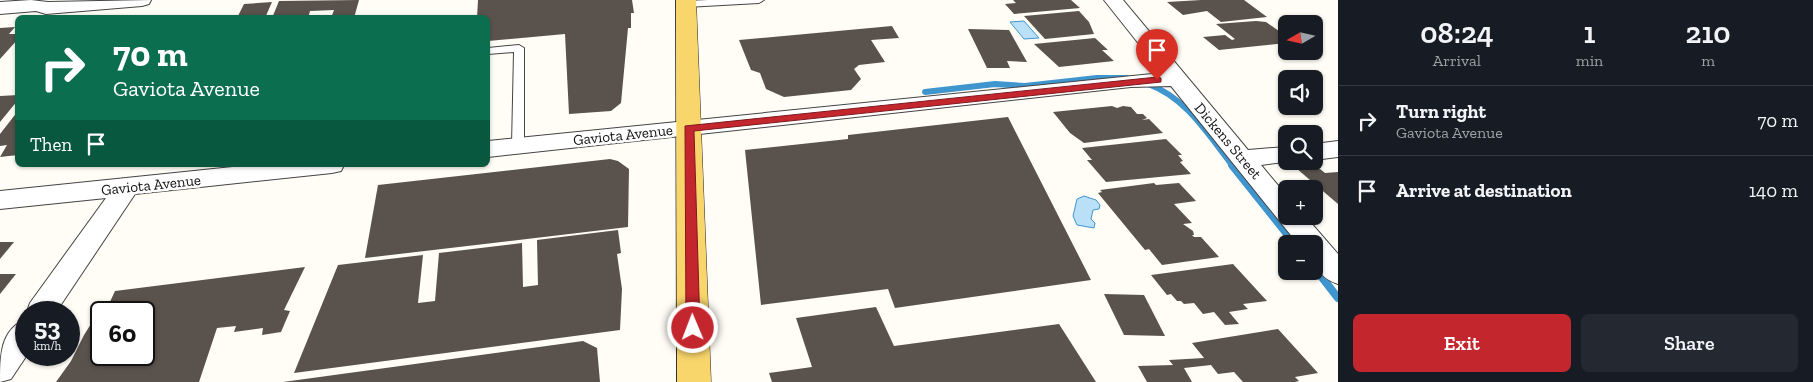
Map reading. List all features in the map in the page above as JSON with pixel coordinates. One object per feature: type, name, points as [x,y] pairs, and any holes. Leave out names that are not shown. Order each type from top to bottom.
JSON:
[{"type":"main road","points":[[686,2],[694,382]]},
{"type":"street","points":[[0,8],[38,5],[46,8],[142,0]]},
{"type":"street","name":"Dickens Street","points":[[1113,0],[1278,202]]},
{"type":"street","name":"Gaviota Avenue","points":[[490,149],[1131,81],[1176,79]]},
{"type":"street","points":[[1323,151],[1338,149]]},
{"type":"street","points":[[1242,158],[1278,156]]},
{"type":"street","name":"Gaviota Avenue","points":[[0,200],[313,167]]},
{"type":"street","points":[[48,301],[127,187]]},
{"type":"street","points":[[1297,225],[1306,235]]},
{"type":"street","points":[[1323,256],[1338,273]]},
{"type":"street","points":[[0,369],[15,348]]},
{"type":"lane","points":[[686,2],[759,0]]},
{"type":"lane","points":[[490,51],[518,48],[518,146]]},
{"type":"water","points":[[1024,21],[1039,38],[1024,39],[1010,22]]},
{"type":"water","points":[[1084,196],[1096,200],[1100,205],[1099,209],[1093,210],[1091,219],[1095,223],[1094,228],[1077,225],[1073,216],[1077,199]]},
{"type":"building","points":[[359,0],[355,15],[332,15],[334,10],[310,11],[309,15],[273,15],[279,1]]},
{"type":"building","points":[[478,0],[632,0],[634,13],[631,13],[631,28],[628,28],[621,103],[611,111],[569,114],[565,34],[490,41],[490,15],[477,15]]},
{"type":"building","points":[[1013,0],[1071,0],[1080,8],[1014,14],[1005,4],[1016,3]]},
{"type":"building","points":[[1244,0],[1267,17],[1221,22],[1207,11],[1183,15],[1167,2]]},
{"type":"building","points":[[272,2],[266,15],[238,15],[244,4]]},
{"type":"building","points":[[1079,11],[1089,22],[1094,34],[1045,39],[1024,16]]},
{"type":"building","points":[[1266,22],[1278,30],[1278,44],[1219,50],[1203,37],[1225,35],[1232,40],[1235,39],[1216,24]]},
{"type":"building","points":[[892,26],[899,38],[871,40],[885,62],[859,65],[854,69],[861,79],[851,90],[784,97],[766,89],[760,73],[751,70],[739,40]]},
{"type":"building","points":[[15,27],[9,34],[15,34],[15,42],[0,59],[0,28]]},
{"type":"building","points":[[968,29],[1009,30],[1027,62],[1007,61],[1010,68],[987,68]]},
{"type":"building","points":[[1095,38],[1108,50],[1102,50],[1114,61],[1059,67],[1034,44]]},
{"type":"building","points":[[15,95],[15,104],[0,122],[0,96]]},
{"type":"building","points":[[1112,106],[1117,108],[1123,106],[1131,107],[1137,114],[1143,114],[1147,118],[1142,120],[1149,119],[1163,133],[1084,143],[1070,133],[1053,112]]},
{"type":"building","points":[[15,115],[15,155],[0,157],[7,145],[0,146],[0,134]]},
{"type":"building","points":[[1008,117],[1091,280],[895,308],[888,289],[761,305],[745,150],[848,139],[848,135]]},
{"type":"building","points":[[1166,139],[1182,155],[1178,155],[1183,161],[1180,162],[1191,174],[1106,182],[1087,160],[1092,160],[1082,148]]},
{"type":"building","points":[[610,159],[618,161],[629,169],[628,227],[365,258],[378,185]]},
{"type":"building","points":[[1298,170],[1321,170],[1325,173],[1338,172],[1338,204],[1323,191],[1323,180],[1310,180]]},
{"type":"building","points":[[1154,183],[1156,185],[1179,183],[1196,201],[1174,204],[1192,223],[1183,224],[1193,231],[1194,235],[1192,235],[1194,237],[1201,237],[1219,257],[1162,265],[1149,249],[1145,250],[1098,193],[1102,192],[1100,190]]},
{"type":"building","points":[[618,230],[621,253],[617,254],[622,289],[620,330],[294,373],[338,265],[423,255],[418,303],[435,301],[439,253],[522,243],[523,287],[538,285],[537,240]]},
{"type":"building","points":[[0,242],[14,242],[0,259]]},
{"type":"building","points":[[1233,264],[1267,301],[1243,304],[1248,309],[1229,312],[1239,324],[1225,325],[1214,312],[1203,314],[1194,303],[1184,304],[1181,301],[1177,301],[1171,294],[1167,295],[1151,275]]},
{"type":"building","points":[[305,267],[284,310],[290,311],[281,332],[262,335],[263,328],[234,332],[236,326],[217,328],[199,382],[56,382],[67,366],[80,366],[80,343],[90,325],[90,366],[155,366],[155,301],[110,301],[115,291]]},
{"type":"building","points":[[0,274],[16,274],[0,294]]},
{"type":"building","points":[[1104,294],[1144,295],[1165,336],[1124,335]]},
{"type":"building","points":[[876,307],[894,346],[1059,324],[1096,382],[772,382],[769,373],[812,367],[796,318]]},
{"type":"building","points":[[1278,329],[1318,373],[1295,377],[1299,381],[1295,382],[1243,382],[1234,372],[1218,374],[1211,365],[1184,368],[1192,382],[1147,382],[1138,366],[1173,365],[1169,360],[1204,358],[1192,343]]},
{"type":"building","points":[[583,341],[597,348],[600,382],[283,382]]},
{"type":"waterway","points":[[925,92],[995,84],[1025,86],[1097,78],[1127,78]]},
{"type":"waterway","points":[[1148,84],[1162,90],[1185,108],[1233,166]]},
{"type":"waterway","points":[[1232,165],[1288,235]]},
{"type":"waterway","points":[[1323,279],[1338,298]]},
{"type":"route","points":[[693,328],[689,128],[1131,81],[1157,80]]}]
